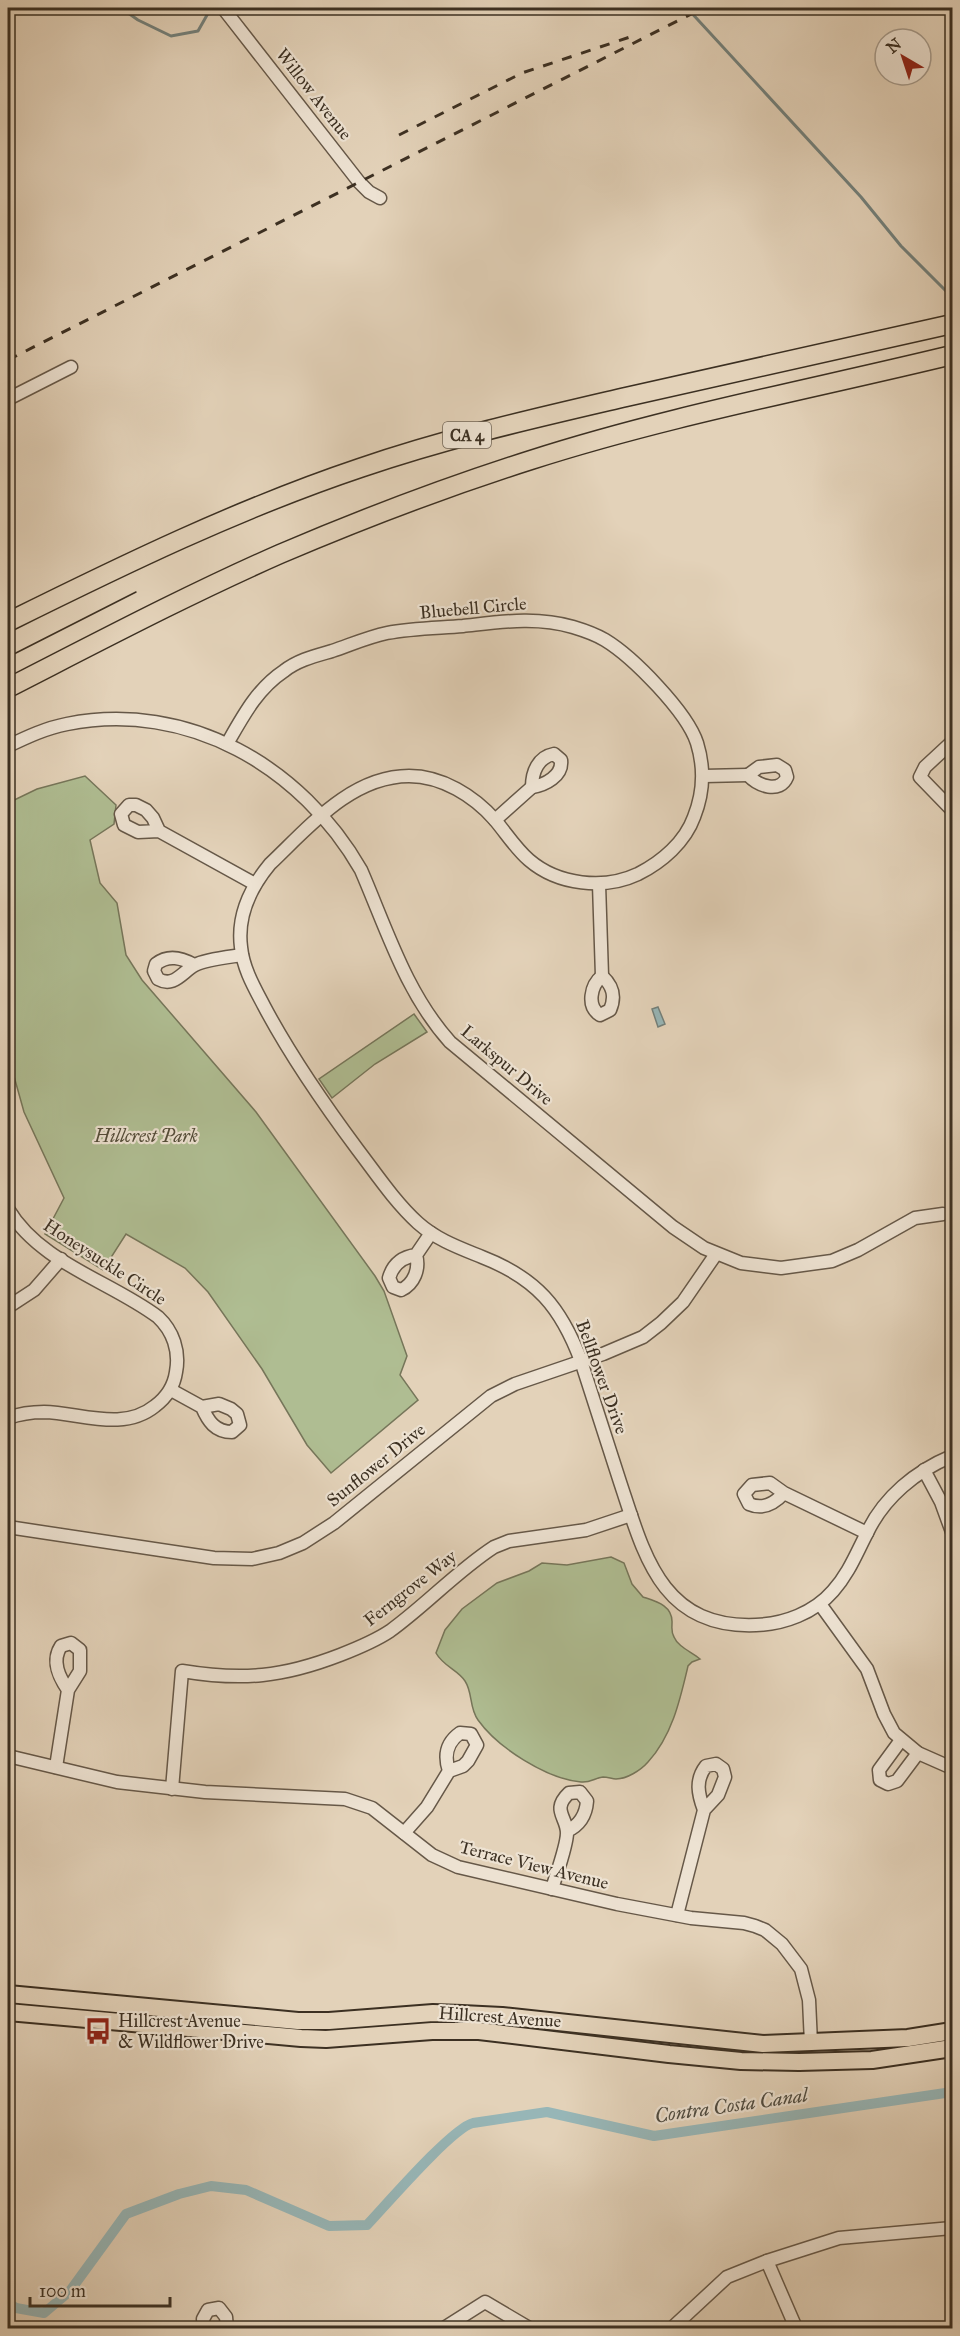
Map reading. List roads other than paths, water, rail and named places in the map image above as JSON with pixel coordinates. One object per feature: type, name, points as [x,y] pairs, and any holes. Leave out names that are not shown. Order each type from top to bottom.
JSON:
[{"type":"highway","name":"CA 4","points":[[8,622],[128,562],[220,520],[307,486],[394,456],[486,430],[952,324]]},
{"type":"highway","name":"CA 4","points":[[8,688],[185,598],[279,555],[349,525],[532,459],[616,435],[952,355]]},
{"type":"main road","name":"Hillcrest Avenue","points":[[8,1994],[314,2022],[433,2013],[502,2016],[708,2040],[763,2044],[908,2038],[952,2031]]},
{"type":"main road","name":"Hillcrest Avenue","points":[[8,2012],[326,2039],[432,2031],[479,2031],[741,2061],[872,2060],[952,2048]]},
{"type":"main road","points":[[140,2024],[154,2015],[204,2012]]},
{"type":"street","name":"Willow Avenue","points":[[223,8],[359,182],[369,192],[380,198]]},
{"type":"street","points":[[8,399],[71,367]]},
{"type":"street","name":"Bluebell Circle","points":[[227,744],[246,712],[265,687],[281,672],[303,660],[390,633],[521,620],[543,621],[575,627],[605,640],[656,685],[679,709],[689,725],[696,740],[704,776],[693,820],[672,850],[649,868],[634,876],[599,884],[562,878],[530,861],[484,808],[458,789],[431,780],[408,776],[395,777],[368,785],[342,799],[323,815]]},
{"type":"street","name":"Larkspur Drive","points":[[8,746],[58,726],[104,720],[144,722],[207,734],[289,782],[323,815],[362,870],[404,973],[419,1001],[444,1034],[459,1050],[674,1227],[716,1254],[741,1263],[763,1266],[784,1268],[810,1265],[851,1254],[915,1218],[943,1214]]},
{"type":"street","points":[[952,742],[925,767],[920,777],[952,810]]},
{"type":"street","points":[[704,776],[748,775]]},
{"type":"street","points":[[495,820],[532,787]]},
{"type":"street","name":"Bellflower Drive","points":[[323,815],[270,864],[255,884],[245,907],[242,921],[242,955],[255,988],[304,1075],[396,1200],[431,1233],[506,1266],[536,1287],[557,1310],[570,1334],[580,1361],[648,1562],[676,1599],[703,1616],[729,1624],[761,1625],[792,1618],[820,1604],[853,1565],[867,1533],[883,1506],[894,1493],[924,1470],[952,1456]]},
{"type":"street","points":[[159,831],[255,884]]},
{"type":"street","points":[[599,884],[602,976]]},
{"type":"street","points":[[194,965],[242,955]]},
{"type":"street","name":"Honeysuckle Circle","points":[[8,1209],[29,1236],[61,1259],[149,1310],[163,1321],[173,1339],[177,1355],[176,1372],[171,1390]]},
{"type":"street","points":[[416,1255],[431,1233]]},
{"type":"street","name":"Sunflower Drive","points":[[8,1527],[214,1558],[252,1559],[279,1553],[303,1543],[334,1523],[491,1396],[515,1384],[626,1346],[652,1330],[683,1302],[716,1254]]},
{"type":"street","points":[[8,1307],[28,1295],[61,1259]]},
{"type":"street","points":[[8,1418],[43,1412],[126,1419],[139,1417],[149,1411],[171,1390],[202,1407]]},
{"type":"street","points":[[924,1470],[941,1502],[952,1532]]},
{"type":"street","points":[[784,1493],[867,1533]]},
{"type":"street","name":"Ferngrove Way","points":[[172,1789],[182,1671],[255,1677],[304,1668],[366,1645],[386,1633],[494,1547],[509,1541],[586,1530],[632,1515]]},
{"type":"street","points":[[820,1604],[867,1669],[884,1714],[901,1740],[918,1753],[952,1768]]},
{"type":"street","points":[[56,1767],[63,1735],[68,1690]]},
{"type":"street","points":[[901,1740],[879,1770],[880,1780],[888,1784],[894,1783],[918,1753]]},
{"type":"street","name":"Terrace View Avenue","points":[[8,1756],[117,1782],[172,1789],[345,1799],[372,1808],[432,1855],[457,1867],[677,1916],[744,1923],[765,1930],[782,1944],[797,1962],[804,1977],[809,2000],[811,2043]]},
{"type":"street","points":[[404,1833],[427,1807],[449,1771]]},
{"type":"street","points":[[677,1916],[704,1810]]},
{"type":"street","points":[[552,1888],[567,1831]]},
{"type":"street","points":[[672,2328],[727,2277],[767,2261],[839,2238],[952,2228]]},
{"type":"street","points":[[767,2261],[796,2328]]},
{"type":"street","points":[[444,2328],[485,2302],[529,2328]]},
{"type":"street","points":[[204,2328],[203,2319],[208,2310],[219,2308],[226,2317],[227,2328]]},
{"type":"water","points":[[658,1007],[665,1024],[658,1027],[652,1009]]},
{"type":"waterway","points":[[121,8],[138,20],[171,36],[198,31],[211,8]]},
{"type":"waterway","points":[[687,8],[861,197],[901,246],[952,297]]},
{"type":"waterway","name":"Contra Costa Canal","points":[[8,2303],[16,2308],[44,2313],[70,2291],[126,2214],[179,2194],[211,2186],[246,2190],[329,2226],[367,2225],[435,2152],[463,2128],[473,2123],[547,2112],[654,2136],[952,2092]]},
{"type":"tram line","points":[[8,657],[136,592]]},
{"type":"railway","points":[[8,360],[703,8]]},
{"type":"railway","points":[[399,135],[522,73],[630,37]]},
{"type":"place","name":"Hillcrest Avenue & Wildflower Drive","points":[[98,2031]]},
{"type":"park label","name":"Hillcrest Park","points":[[146,1136]]}]
